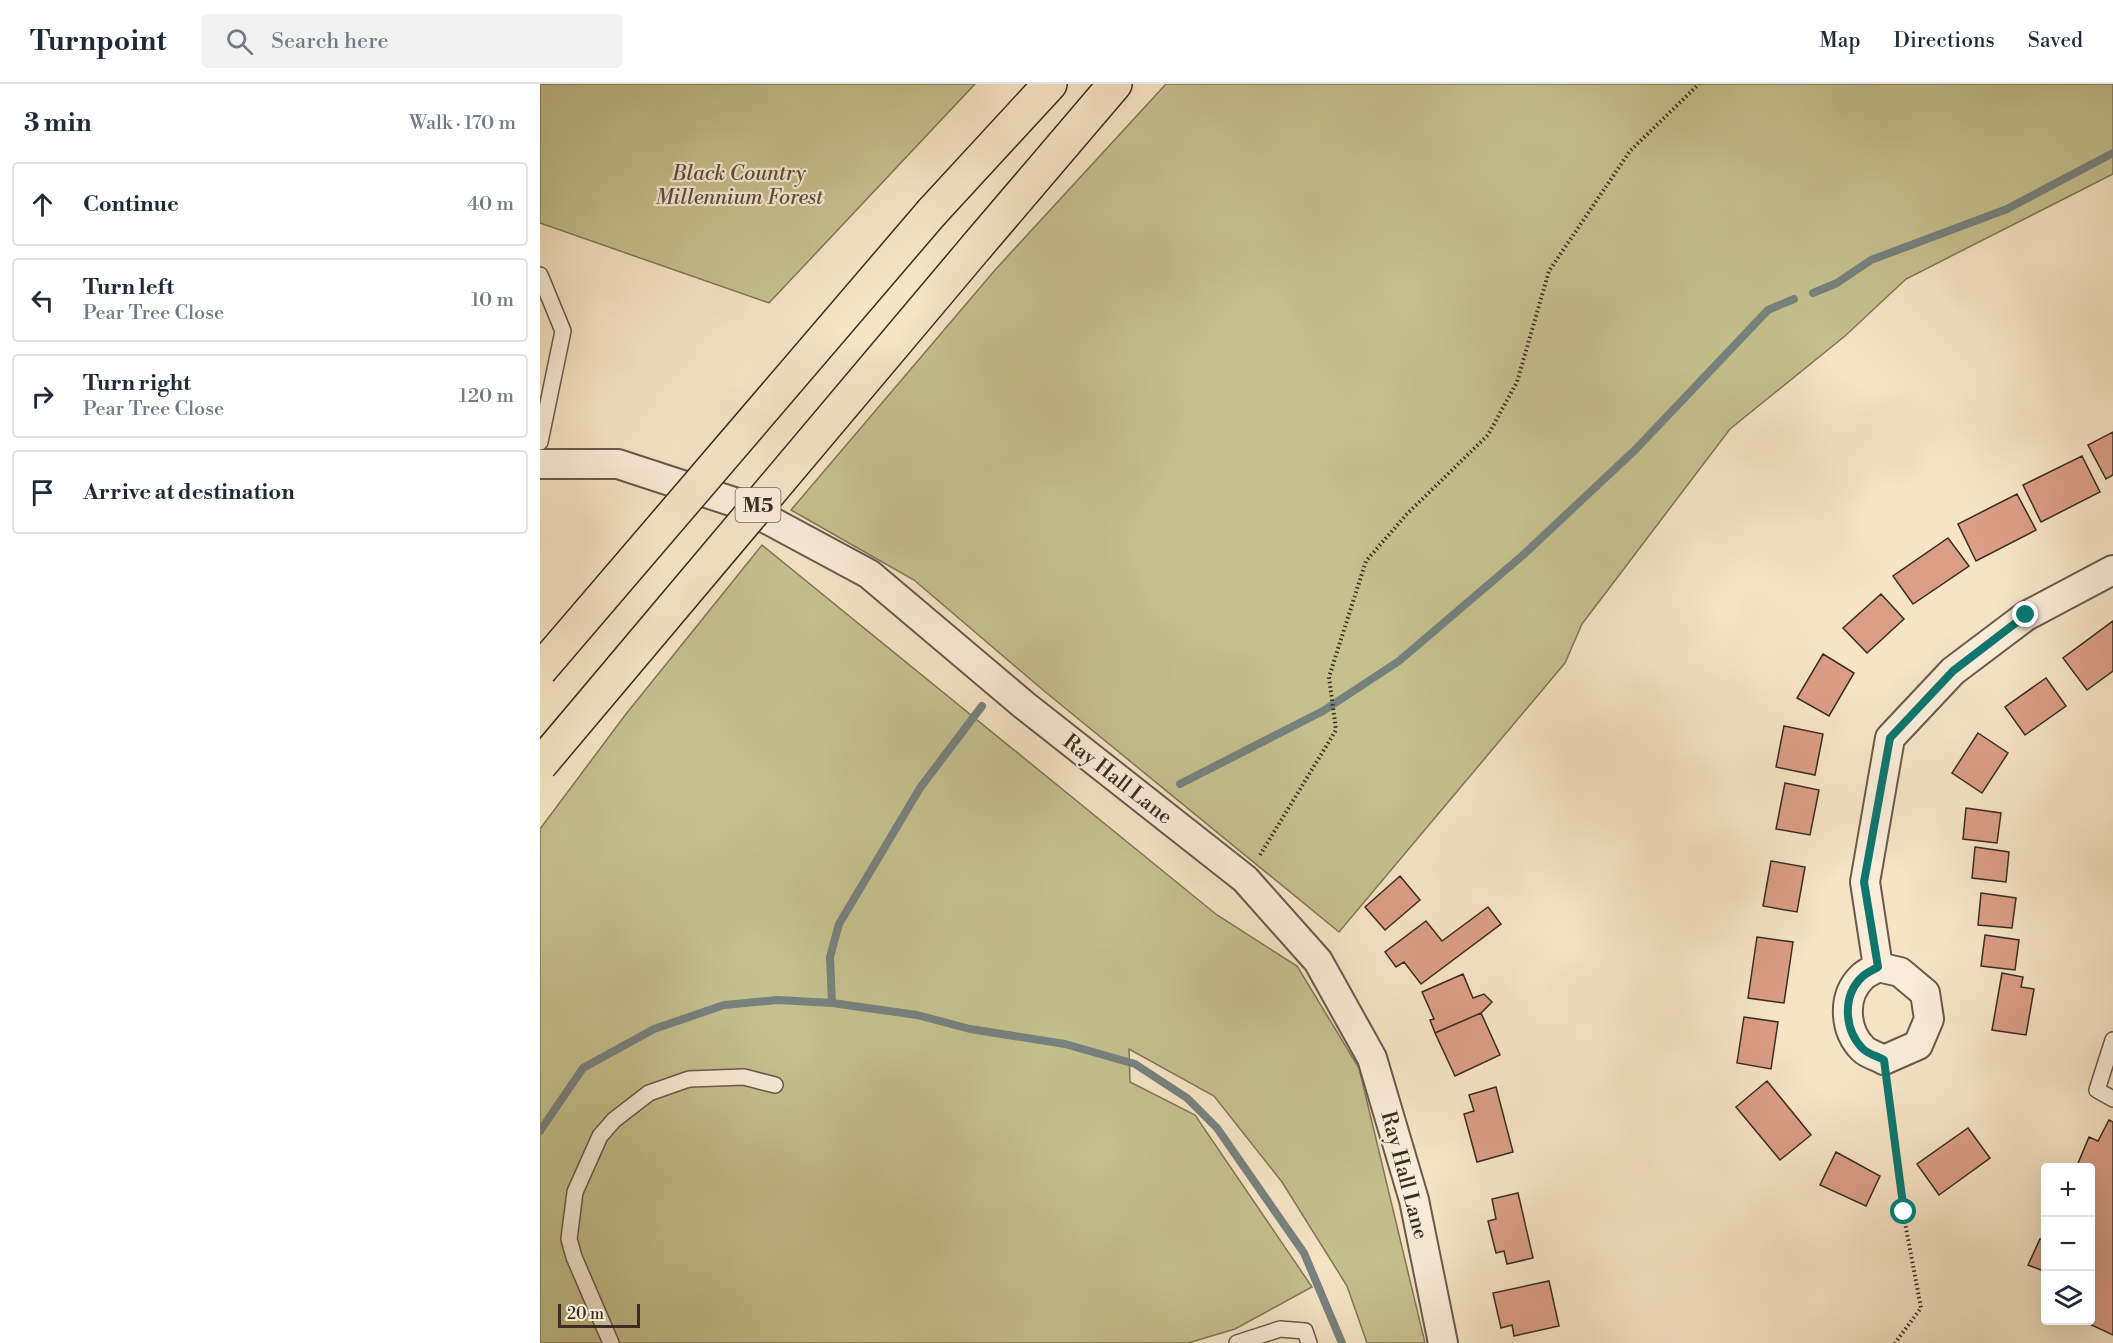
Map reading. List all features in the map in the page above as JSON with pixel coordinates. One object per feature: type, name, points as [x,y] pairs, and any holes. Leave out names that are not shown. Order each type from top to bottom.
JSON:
[{"type":"highway","name":"M5","points":[[540,670],[932,212],[1050,84]]},
{"type":"highway","name":"M5","points":[[540,765],[1115,84]]},
{"type":"street","name":"Ray Hall Lane","points":[[540,464],[618,464],[737,503],[869,574],[1024,705],[1245,879],[1318,961],[1372,1059],[1414,1200],[1443,1343]]},
{"type":"street","points":[[1878,967],[1864,882],[1890,738],[1953,671],[2026,615],[2113,570]]},
{"type":"street","points":[[1878,967],[1900,972],[1925,993],[1929,1019],[1918,1045],[1884,1060],[1864,1050],[1852,1035],[1847,1015],[1850,996],[1862,977],[1878,967]]},
{"type":"lane","points":[[540,275],[563,331],[540,442]]},
{"type":"lane","points":[[2113,1040],[2097,1090],[2113,1099]]},
{"type":"lane","points":[[611,1343],[574,1257],[569,1239],[575,1192],[600,1136],[614,1120],[649,1093],[689,1079],[744,1077],[775,1085]]},
{"type":"lane","points":[[1237,1343],[1280,1329],[1305,1331],[1310,1343]]},
{"type":"path","points":[[1254,864],[1336,730],[1329,677],[1366,561],[1407,514],[1488,435],[1517,382],[1550,271],[1630,151],[1699,84]]},
{"type":"path","points":[[1884,1060],[1904,1212],[1921,1308],[1895,1343]]},
{"type":"green space","name":"Black Country Millennium Forest","points":[[540,84],[975,84],[769,303],[540,223]]},
{"type":"green space","points":[[1166,84],[2113,84],[2113,174],[1906,279],[1845,336],[1730,429],[1582,624],[1565,663],[1339,932],[1043,690],[914,580],[791,510],[995,270]]},
{"type":"green space","points":[[762,545],[1217,915],[1297,966],[1359,1068],[1425,1343],[1367,1343],[1347,1286],[1282,1182],[1214,1096],[1129,1049],[1130,1082],[1195,1115],[1312,1287],[1235,1329],[1188,1343],[540,1343],[540,829],[626,714]]},
{"type":"building","points":[[2113,432],[2113,475],[2106,479],[2088,445]]},
{"type":"building","points":[[2082,456],[2100,492],[2041,522],[2023,485]]},
{"type":"building","points":[[2017,494],[2036,530],[1976,561],[1958,524]]},
{"type":"building","points":[[1948,538],[1969,566],[1913,604],[1893,576]]},
{"type":"building","points":[[1881,594],[1904,619],[1867,653],[1843,628]]},
{"type":"building","points":[[2113,621],[2113,671],[2087,690],[2063,658]]},
{"type":"building","points":[[1823,654],[1854,673],[1829,716],[1797,698]]},
{"type":"building","points":[[2046,678],[2066,706],[2025,735],[2005,707]]},
{"type":"building","points":[[1784,726],[1823,734],[1815,775],[1776,767]]},
{"type":"building","points":[[1978,733],[2008,753],[1982,793],[1952,773]]},
{"type":"building","points":[[1785,783],[1819,790],[1810,835],[1776,829]]},
{"type":"building","points":[[1966,808],[2001,813],[1997,843],[1963,839]]},
{"type":"building","points":[[1975,847],[2009,852],[2006,882],[1972,878]]},
{"type":"building","points":[[1771,861],[1805,867],[1797,912],[1763,906]]},
{"type":"building","points":[[1400,876],[1420,900],[1385,930],[1365,907]]},
{"type":"building","points":[[1981,893],[2016,898],[2012,928],[1978,925]]},
{"type":"building","points":[[1488,907],[1501,924],[1421,984],[1404,962],[1396,967],[1385,952],[1426,921],[1442,941]]},
{"type":"building","points":[[1985,935],[2019,940],[2015,970],[1981,966]]},
{"type":"building","points":[[1757,937],[1793,942],[1784,1003],[1748,998]]},
{"type":"building","points":[[2002,973],[2023,977],[2021,987],[2034,989],[2026,1035],[1992,1030]]},
{"type":"building","points":[[1463,974],[1473,998],[1484,994],[1492,1002],[1481,1013],[1435,1033],[1430,1020],[1434,1019],[1422,992]]},
{"type":"building","points":[[1481,1013],[1500,1055],[1455,1076],[1435,1033]]},
{"type":"building","points":[[1744,1017],[1778,1022],[1771,1069],[1737,1063]]},
{"type":"building","points":[[1767,1081],[1811,1135],[1780,1160],[1736,1107]]},
{"type":"building","points":[[1496,1087],[1513,1152],[1477,1162],[1464,1114],[1474,1111],[1469,1095]]},
{"type":"building","points":[[2109,1120],[2113,1122],[2113,1335],[2092,1325],[2095,1325],[2095,1163],[2078,1163],[2089,1137],[2098,1141]]},
{"type":"building","points":[[1968,1128],[1990,1158],[1939,1195],[1917,1164]]},
{"type":"building","points":[[1836,1152],[1880,1176],[1866,1206],[1820,1185]]},
{"type":"building","points":[[1518,1193],[1533,1258],[1507,1264],[1504,1251],[1496,1253],[1488,1221],[1496,1219],[1492,1199]]},
{"type":"building","points":[[2040,1239],[2041,1239],[2041,1270],[2028,1265]]},
{"type":"building","points":[[1549,1281],[1559,1326],[1514,1336],[1512,1325],[1501,1328],[1493,1293]]},
{"type":"waterway","points":[[1813,293],[1837,283],[1871,260],[2007,209],[2113,153]]},
{"type":"waterway","points":[[1180,784],[1323,711],[1399,661],[1522,556],[1635,450],[1768,310],[1794,299]]},
{"type":"waterway","points":[[982,706],[920,788],[839,924],[830,957],[832,1003],[917,1015],[970,1029],[1065,1044],[1135,1064],[1187,1098],[1217,1128],[1304,1253],[1342,1343]]},
{"type":"waterway","points":[[540,1131],[583,1068],[654,1029],[724,1005],[778,1000],[832,1003]]},
{"type":"route","points":[[1904,1212],[1884,1060],[1864,1050],[1852,1035],[1847,1015],[1850,996],[1862,977],[1878,967],[1864,882],[1890,738],[1953,671],[2026,615]]}]
